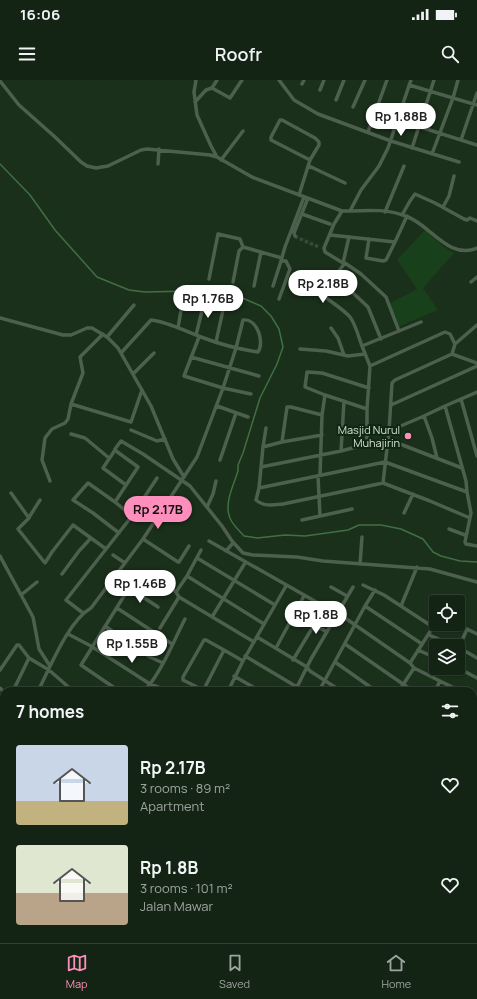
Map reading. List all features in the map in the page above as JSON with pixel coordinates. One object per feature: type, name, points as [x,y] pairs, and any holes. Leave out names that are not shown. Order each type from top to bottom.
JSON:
[{"type":"street","points":[[191,80],[196,82],[194,92],[200,124],[217,157]]},
{"type":"street","points":[[195,102],[206,90],[212,88],[217,80]]},
{"type":"street","points":[[212,88],[230,98],[242,80]]},
{"type":"street","points":[[279,80],[294,100],[334,121],[412,148],[459,162]]},
{"type":"street","points":[[320,90],[324,80]]},
{"type":"street","points":[[336,100],[344,80]]},
{"type":"street","points":[[353,107],[365,80]]},
{"type":"street","points":[[368,132],[387,80]]},
{"type":"street","points":[[350,211],[361,190],[379,166],[391,141],[411,80]]},
{"type":"street","points":[[412,148],[434,80]]},
{"type":"street","points":[[432,154],[453,98],[458,80]]},
{"type":"street","points":[[0,81],[18,105],[87,166],[102,168],[141,150],[147,149],[210,155],[217,157],[252,177],[342,211],[370,210],[407,216],[452,248],[467,251],[477,248]]},
{"type":"street","points":[[409,85],[475,105]]},
{"type":"street","points":[[461,140],[475,105],[477,93]]},
{"type":"street","points":[[298,195],[310,160],[319,145],[318,140],[280,120],[271,137],[271,140],[310,160]]},
{"type":"street","points":[[398,120],[477,145]]},
{"type":"street","points":[[221,160],[243,131]]},
{"type":"street","points":[[158,164],[159,149]]},
{"type":"street","points":[[309,166],[345,183]]},
{"type":"street","points":[[385,212],[404,166]]},
{"type":"street","points":[[444,208],[454,176]]},
{"type":"street","points":[[402,215],[415,194],[466,220],[470,218],[477,221]]},
{"type":"street","points":[[294,236],[306,198]]},
{"type":"street","points":[[273,286],[285,247],[306,198]]},
{"type":"street","points":[[325,250],[330,235],[342,211]]},
{"type":"street","points":[[302,214],[330,224]]},
{"type":"street","points":[[369,239],[366,258],[383,262],[386,260],[407,216]]},
{"type":"street","points":[[209,279],[218,234],[240,238],[243,247]]},
{"type":"street","points":[[330,235],[395,242]]},
{"type":"street","points":[[319,247],[343,263],[349,237]]},
{"type":"street","points":[[243,247],[282,259],[286,262],[290,269],[278,299]]},
{"type":"street","points":[[232,282],[239,251],[243,247]]},
{"type":"street","points":[[254,286],[261,252]]},
{"type":"street","points":[[381,339],[368,307],[335,276],[345,263],[361,274],[386,297],[399,331]]},
{"type":"street","points":[[470,282],[477,277]]},
{"type":"street","points":[[317,292],[327,298],[350,317],[370,366],[367,409],[367,444]]},
{"type":"street","points":[[205,299],[198,336],[184,376],[224,388],[251,394]]},
{"type":"street","points":[[178,328],[182,304]]},
{"type":"street","points":[[107,337],[134,305]]},
{"type":"street","points":[[216,342],[223,310]]},
{"type":"street","points":[[0,318],[63,335],[71,335],[89,328],[107,337],[118,348],[142,390],[183,479]]},
{"type":"street","points":[[40,687],[68,634],[83,613],[91,608],[125,563],[183,479],[200,451],[224,388],[236,348],[243,320],[247,320],[256,327],[260,336],[259,352],[236,348],[216,342],[154,320],[149,321],[120,353]]},
{"type":"street","points":[[362,346],[421,322]]},
{"type":"street","points":[[452,354],[455,344],[477,324]]},
{"type":"street","points":[[331,328],[338,338],[344,355]]},
{"type":"street","points":[[370,366],[444,332],[450,334],[455,344]]},
{"type":"street","points":[[50,481],[42,460],[45,438],[52,429],[66,421],[83,373],[80,357],[103,334]]},
{"type":"street","points":[[300,349],[326,351],[344,355],[365,354]]},
{"type":"street","points":[[133,374],[154,354]]},
{"type":"street","points":[[382,483],[389,431],[392,383],[394,380],[452,354],[477,364]]},
{"type":"street","points":[[191,357],[259,376]]},
{"type":"street","points":[[391,405],[477,364]]},
{"type":"street","points":[[367,409],[305,387],[305,380],[307,372],[322,373],[369,388]]},
{"type":"street","points":[[72,404],[131,422],[142,390]]},
{"type":"street","points":[[389,431],[477,392]]},
{"type":"street","points":[[320,516],[319,476],[322,415],[325,395]]},
{"type":"street","points":[[461,399],[477,456]]},
{"type":"street","points":[[340,451],[344,401]]},
{"type":"street","points":[[217,406],[248,417]]},
{"type":"street","points":[[445,406],[462,468],[470,508],[470,518],[465,535],[466,543],[477,546]]},
{"type":"street","points":[[282,442],[287,407],[322,415]]},
{"type":"street","points":[[220,460],[236,413]]},
{"type":"street","points":[[424,416],[437,458]]},
{"type":"street","points":[[266,428],[259,488],[256,501],[270,506],[382,483],[413,494],[470,518]]},
{"type":"street","points":[[131,430],[157,442],[165,439]]},
{"type":"street","points":[[71,434],[85,438],[109,458]]},
{"type":"street","points":[[263,447],[322,435]]},
{"type":"street","points":[[261,467],[387,440],[462,468]]},
{"type":"street","points":[[126,486],[103,468],[120,441],[183,479],[207,507],[233,543],[244,553],[252,555],[297,557],[360,564],[417,567],[442,571],[477,582]]},
{"type":"street","points":[[115,450],[138,467],[115,502]]},
{"type":"street","points":[[259,488],[385,462],[467,492]]},
{"type":"street","points":[[83,613],[66,600],[132,516],[157,478]]},
{"type":"street","points":[[207,507],[213,494],[216,480]]},
{"type":"street","points":[[119,533],[73,500],[88,483],[132,516]]},
{"type":"street","points":[[11,493],[29,518]]},
{"type":"street","points":[[404,513],[413,494]]},
{"type":"street","points":[[40,500],[29,518],[18,528],[18,530],[45,564],[52,552],[73,525],[106,549]]},
{"type":"street","points":[[302,520],[352,509]]},
{"type":"street","points":[[449,530],[465,535]]},
{"type":"street","points":[[360,564],[362,537]]},
{"type":"street","points":[[62,574],[91,538]]},
{"type":"street","points":[[143,538],[178,562],[189,546]]},
{"type":"street","points":[[209,541],[245,563],[337,614],[410,663],[414,668],[451,687]]},
{"type":"street","points":[[226,551],[233,543]]},
{"type":"street","points":[[176,592],[187,576],[201,550]]},
{"type":"street","points":[[113,555],[125,563]]},
{"type":"street","points":[[0,556],[33,617],[39,649],[50,666]]},
{"type":"street","points":[[197,558],[275,605]]},
{"type":"street","points":[[212,617],[245,563]]},
{"type":"street","points":[[401,606],[417,567]]},
{"type":"street","points":[[154,575],[176,592],[179,597],[254,642]]},
{"type":"street","points":[[187,576],[223,600],[264,624]]},
{"type":"street","points":[[114,577],[158,607]]},
{"type":"street","points":[[22,595],[37,582]]},
{"type":"street","points":[[363,585],[375,590],[433,628],[410,663]]},
{"type":"street","points":[[230,687],[245,656],[286,586]]},
{"type":"street","points":[[331,587],[347,596]]},
{"type":"street","points":[[297,687],[352,587]]},
{"type":"street","points":[[112,687],[81,666],[81,664],[129,588]]},
{"type":"street","points":[[321,687],[375,590]]},
{"type":"street","points":[[276,648],[304,596]]},
{"type":"street","points":[[160,628],[179,597]]},
{"type":"street","points":[[365,606],[422,644]]},
{"type":"street","points":[[117,608],[172,644]]},
{"type":"street","points":[[294,614],[327,632]]},
{"type":"street","points":[[148,687],[163,663],[185,618]]},
{"type":"street","points":[[293,660],[314,625]]},
{"type":"street","points":[[105,626],[150,657],[163,663]]},
{"type":"street","points":[[462,639],[467,629],[477,634]]},
{"type":"street","points":[[68,634],[91,646],[150,684],[158,687]]},
{"type":"street","points":[[429,635],[438,639]]},
{"type":"street","points":[[257,637],[293,660],[307,667],[310,671],[335,687]]},
{"type":"street","points":[[196,687],[183,680],[183,677],[204,640],[243,660]]},
{"type":"street","points":[[345,644],[408,687]]},
{"type":"street","points":[[0,670],[17,645],[19,645],[30,658],[48,670],[65,687]]},
{"type":"street","points":[[205,687],[224,650]]},
{"type":"street","points":[[418,650],[429,655]]},
{"type":"street","points":[[465,652],[477,658]]},
{"type":"street","points":[[245,656],[293,687]]},
{"type":"street","points":[[15,687],[30,658]]},
{"type":"street","points":[[335,662],[370,687]]},
{"type":"street","points":[[402,687],[414,668]]},
{"type":"street","points":[[465,672],[477,678]]},
{"type":"street","points":[[234,676],[253,687]]},
{"type":"street","points":[[437,687],[440,681]]},
{"type":"green space","points":[[425,230],[445,248],[454,253],[423,288],[438,310],[398,327],[389,304],[417,289],[397,260]]},
{"type":"waterway","points":[[0,164],[30,195],[55,230],[97,277],[129,290],[145,292],[190,291],[228,294],[240,297],[261,306],[271,316],[279,329],[283,347],[277,364],[260,398],[238,465],[238,471],[230,493],[228,504],[231,521],[244,536],[257,538],[285,535],[305,536],[348,530],[359,525],[381,525],[401,529],[423,539],[433,552],[441,556],[460,561],[477,562]]},
{"type":"tunnel","points":[[295,236],[319,247]]},
{"type":"place","name":"Masjid Nurul Muhajirin","points":[[408,436]]}]
